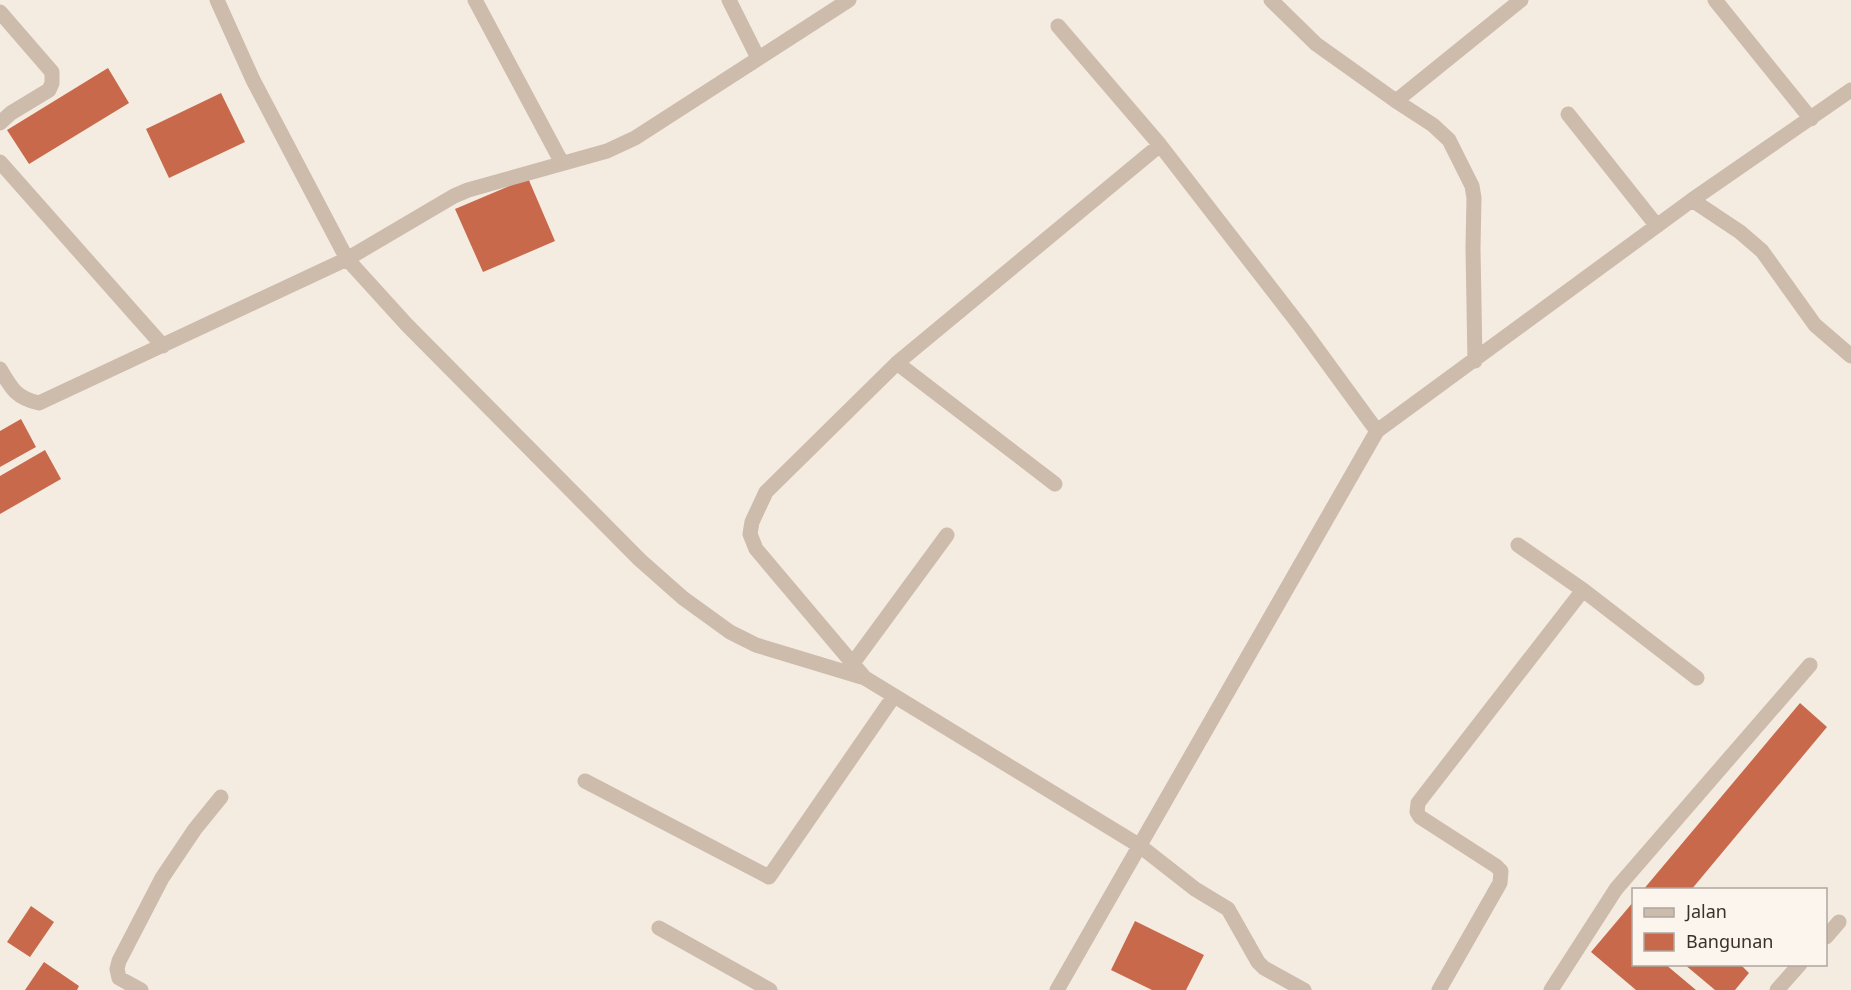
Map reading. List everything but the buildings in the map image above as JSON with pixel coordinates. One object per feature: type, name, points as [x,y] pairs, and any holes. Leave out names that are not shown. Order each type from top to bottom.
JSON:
[{"type":"street","points":[[217,0],[253,80],[347,259],[407,326],[640,560],[683,598],[743,639],[865,678],[1140,846],[1195,889],[1228,909],[1258,962],[1264,968],[1304,990]]},
{"type":"street","points":[[475,0],[562,163]]},
{"type":"street","points":[[729,0],[758,58]]},
{"type":"street","points":[[0,369],[13,391],[30,401],[39,403],[347,259],[454,196],[607,150],[635,138],[849,0]]},
{"type":"street","points":[[1271,0],[1316,44],[1395,102],[1442,132],[1449,140],[1472,186],[1475,361]]},
{"type":"street","points":[[1395,102],[1521,0]]},
{"type":"street","points":[[1715,0],[1810,119]]},
{"type":"street","points":[[0,12],[52,72],[52,83],[48,90],[11,113],[0,123]]},
{"type":"street","points":[[1058,26],[1160,145],[1377,431]]},
{"type":"street","points":[[1057,990],[1377,431],[1692,200],[1851,90]]},
{"type":"street","points":[[1568,114],[1657,226]]},
{"type":"street","points":[[865,678],[756,549],[750,534],[752,522],[766,492],[897,363],[1160,145]]},
{"type":"street","points":[[0,162],[163,346]]},
{"type":"street","points":[[1692,200],[1740,232],[1762,251],[1815,325],[1851,356]]},
{"type":"street","points":[[897,363],[1055,484]]},
{"type":"street","points":[[853,663],[947,535]]},
{"type":"street","points":[[1518,545],[1583,590],[1697,678]]},
{"type":"street","points":[[1439,990],[1500,883],[1501,871],[1497,866],[1420,817],[1417,812],[1418,803],[1583,590]]},
{"type":"street","points":[[1551,990],[1616,889],[1810,666]]},
{"type":"street","points":[[585,781],[769,877],[894,696]]},
{"type":"street","points":[[131,988],[119,978],[117,969],[120,961],[162,878],[195,829],[221,797]]},
{"type":"street","points":[[1827,936],[1839,922]]},
{"type":"street","points":[[659,928],[770,990]]},
{"type":"street","points":[[1777,990],[1798,966]]}]
